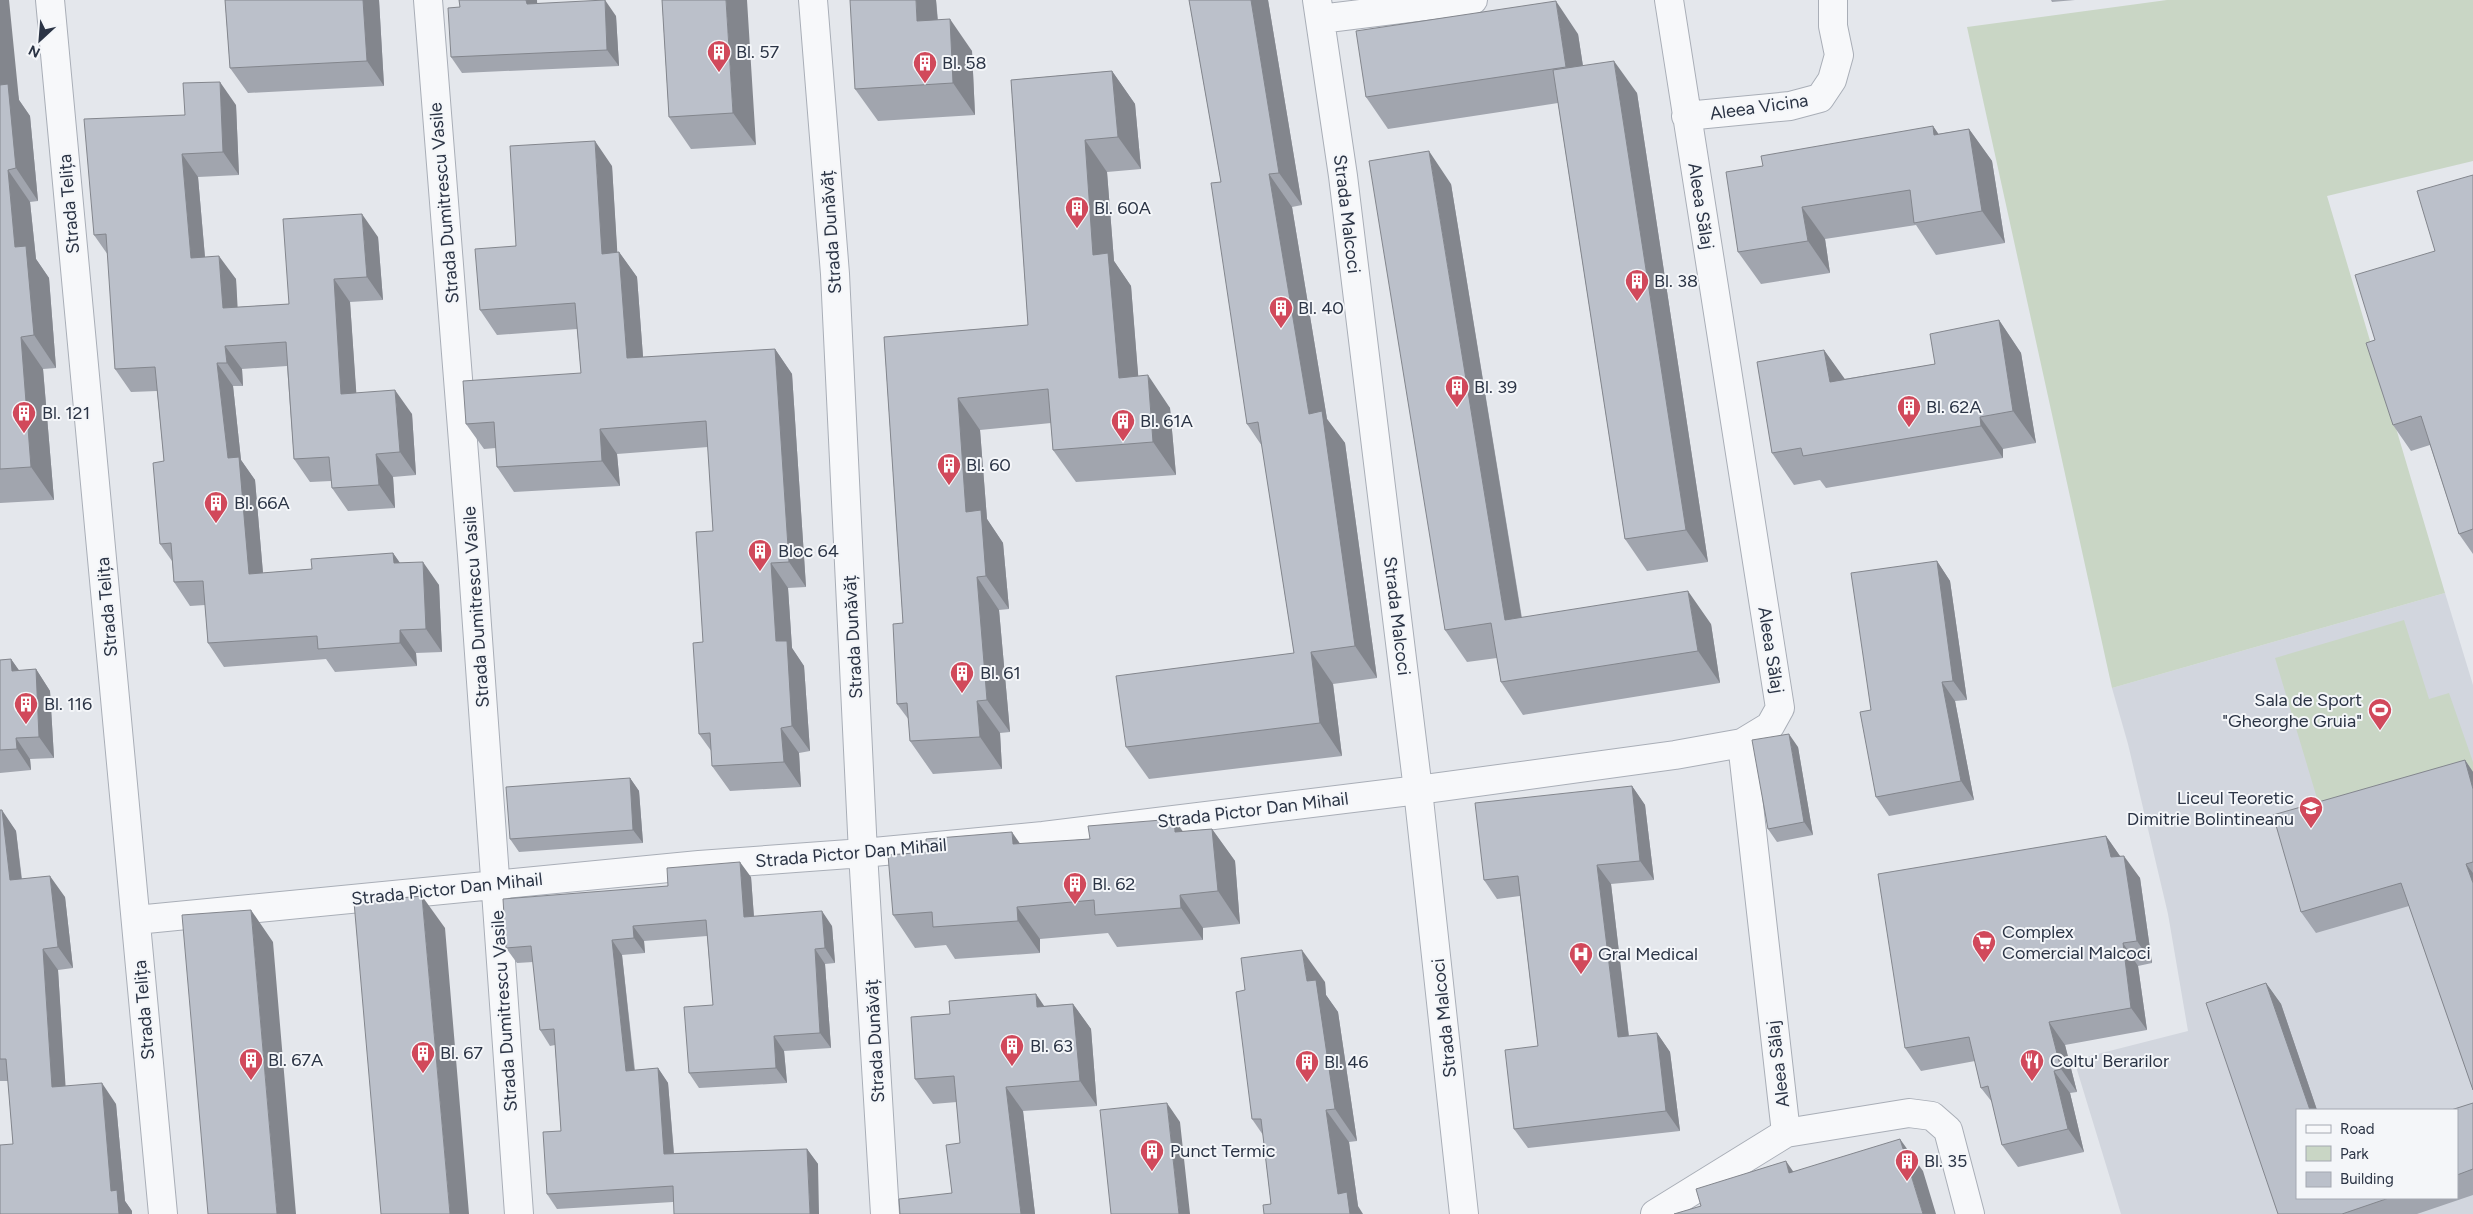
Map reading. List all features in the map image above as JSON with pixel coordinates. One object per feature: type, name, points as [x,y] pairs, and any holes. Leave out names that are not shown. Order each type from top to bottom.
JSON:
[{"type":"street","name":"Strada Telița","points":[[50,0],[163,1214]]},
{"type":"street","name":"Strada Dumitrescu Vasile","points":[[428,0],[474,574],[519,1214]]},
{"type":"street","name":"Strada Dunăvăț","points":[[813,0],[835,274],[863,853],[885,1214]]},
{"type":"street","name":"Strada Malcoci","points":[[1464,1214],[1418,790],[1342,176],[1319,9],[1474,0]]},
{"type":"street","name":"Aleea Sălaj","points":[[1655,1214],[1786,1133],[1742,743],[1770,726],[1780,708],[1686,116],[1670,0]]},
{"type":"street","name":"Aleea Vicina","points":[[1686,116],[1790,106],[1820,98],[1832,80],[1839,55],[1833,26],[1833,0]]},
{"type":"street","name":"Strada Pictor Dan Mihail","points":[[136,920],[699,865],[863,853],[1043,836],[1418,790],[1675,755],[1742,743]]},
{"type":"street","points":[[1786,1133],[1910,1113],[1932,1116],[1948,1130],[1970,1214]]},
{"type":"shaded area","name":"Liceul Teoretic Dimitrie Bolintineanu","points":[[2445,593],[2473,685],[2473,1214],[2121,1214],[2074,1060],[2188,1031],[2168,914],[2128,744],[2112,688]]},
{"type":"green space","points":[[2167,0],[2473,0],[2473,161],[2327,196],[2445,593],[2112,688],[1967,27]]},
{"type":"green space","name":"Sala de Sport \"Gheorghe Gruia\"","points":[[2404,620],[2429,699],[2449,693],[2473,762],[2473,782],[2325,825],[2275,658]]},
{"type":"building","points":[[225,0],[363,0],[367,61],[230,68]]},
{"type":"building","points":[[459,0],[526,0],[527,4],[605,0],[607,50],[451,57],[448,8],[460,7]]},
{"type":"building","points":[[662,0],[726,0],[733,113],[669,117]]},
{"type":"building","points":[[850,0],[916,0],[917,21],[950,19],[953,83],[855,89]]},
{"type":"building","name":"Bl. 40","points":[[1189,0],[1251,0],[1279,173],[1269,174],[1309,414],[1322,411],[1355,646],[1311,652],[1320,723],[1126,747],[1116,676],[1294,653],[1258,422],[1247,424],[1211,183],[1221,182]]},
{"type":"building","points":[[1556,1],[1566,67],[1366,97],[1356,31]]},
{"type":"building","points":[[1614,61],[1686,530],[1625,539],[1553,70]]},
{"type":"building","points":[[1112,71],[1118,137],[1085,140],[1093,255],[1108,253],[1119,378],[1148,375],[1153,442],[1053,450],[1048,389],[958,398],[966,512],[981,510],[986,576],[977,577],[987,700],[977,701],[980,737],[910,741],[907,703],[897,704],[893,624],[903,623],[884,337],[1028,325],[1011,80]]},
{"type":"building","points":[[220,82],[223,152],[182,154],[191,258],[219,256],[223,308],[289,304],[283,219],[362,214],[367,277],[334,279],[341,394],[395,390],[400,452],[376,454],[379,485],[332,488],[329,457],[294,459],[286,342],[225,346],[227,363],[217,363],[228,458],[239,457],[249,574],[312,569],[311,559],[393,553],[394,563],[423,562],[426,629],[400,630],[400,643],[318,649],[317,636],[208,643],[203,581],[174,582],[171,543],[160,544],[153,463],[164,461],[155,367],[115,369],[106,234],[94,235],[84,119],[185,115],[183,83]]},
{"type":"building","points":[[8,84],[16,168],[8,170],[15,247],[26,246],[34,335],[21,337],[31,467],[0,469],[0,85]]},
{"type":"building","points":[[1933,126],[1934,135],[1969,129],[1982,211],[1914,223],[1910,190],[1802,207],[1808,241],[1738,252],[1726,172],[1763,166],[1761,156]]},
{"type":"building","points":[[595,141],[602,254],[619,252],[627,358],[775,349],[789,562],[771,563],[776,641],[787,641],[792,726],[781,728],[784,762],[712,766],[710,733],[699,734],[693,643],[703,642],[696,532],[713,531],[706,421],[600,429],[602,461],[497,467],[494,422],[466,424],[463,381],[581,373],[575,303],[480,310],[475,249],[516,246],[510,146]]},
{"type":"building","name":"Bl. 39","points":[[1429,151],[1505,620],[1688,591],[1698,651],[1501,682],[1491,623],[1445,630],[1369,161]]},
{"type":"building","points":[[2473,175],[2473,529],[2459,534],[2421,416],[2393,425],[2366,343],[2375,340],[2355,275],[2435,251],[2417,191]]},
{"type":"building","points":[[1999,320],[2013,411],[1980,417],[1981,426],[1803,456],[1801,448],[1772,453],[1757,362],[1824,350],[1830,382],[1935,364],[1930,334]]},
{"type":"building","points":[[1937,561],[1953,681],[1942,682],[1961,781],[1876,797],[1860,712],[1871,710],[1851,573]]},
{"type":"building","points":[[11,659],[12,671],[36,669],[39,737],[16,738],[17,749],[0,750],[0,660]]},
{"type":"building","points":[[1789,734],[1804,822],[1768,829],[1752,740]]},
{"type":"building","points":[[2465,760],[2473,789],[2473,862],[2466,864],[2473,883],[2473,1090],[2401,883],[2301,912],[2273,815]]},
{"type":"building","points":[[630,778],[633,830],[510,839],[506,787]]},
{"type":"building","name":"Gral Medical","points":[[1632,786],[1640,861],[1597,865],[1618,1037],[1657,1033],[1666,1111],[1514,1129],[1505,1050],[1538,1046],[1518,876],[1484,880],[1475,803]]},
{"type":"building","points":[[0,810],[2,810],[10,880],[50,876],[58,947],[43,949],[52,1087],[102,1083],[111,1191],[117,1190],[119,1214],[0,1214],[0,1145],[13,1144],[6,1059],[0,1059]]},
{"type":"building","points":[[1174,819],[1175,832],[1212,829],[1218,891],[1180,895],[1181,908],[1095,915],[1094,900],[1017,907],[1018,921],[933,927],[932,912],[893,915],[888,855],[927,852],[926,839],[1012,832],[1013,844],[1090,839],[1088,826]]},
{"type":"building","points":[[2106,836],[2111,857],[2124,856],[2137,941],[2123,943],[2131,1008],[2049,1022],[2061,1069],[2054,1071],[2068,1129],[2002,1145],[1988,1086],[1981,1088],[1969,1037],[1905,1048],[1878,874]]},
{"type":"building","points":[[740,862],[744,917],[822,911],[825,948],[815,949],[820,1033],[774,1036],[776,1068],[689,1073],[684,1007],[713,1005],[706,920],[633,926],[634,938],[612,940],[626,1071],[658,1068],[664,1154],[807,1149],[810,1214],[674,1214],[673,1186],[547,1194],[543,1132],[561,1131],[554,1029],[540,1030],[531,946],[506,948],[503,899],[668,886],[667,868]]},
{"type":"building","name":"Bl. 67","points":[[422,896],[450,1214],[381,1214],[354,902]]},
{"type":"building","name":"Bl. 67A","points":[[251,910],[277,1214],[208,1214],[182,915]]},
{"type":"building","name":"Bl. 46","points":[[1302,950],[1307,981],[1316,980],[1335,1109],[1326,1110],[1338,1194],[1347,1192],[1350,1214],[1264,1214],[1263,1205],[1271,1204],[1261,1119],[1252,1119],[1236,992],[1245,990],[1241,958]]},
{"type":"building","points":[[2266,983],[2310,1109],[2296,1109],[2296,1199],[2386,1199],[2342,1214],[2278,1214],[2206,1003]]},
{"type":"building","points":[[1036,994],[1037,1007],[1073,1004],[1080,1081],[1006,1087],[1021,1214],[900,1214],[899,1199],[952,1193],[946,1145],[960,1143],[954,1076],[915,1079],[911,1017],[950,1014],[949,1001]]},
{"type":"building","name":"Punct Termic","points":[[1167,1103],[1179,1214],[1111,1214],[1100,1110]]},
{"type":"building","points":[[2473,1103],[2473,1169],[2458,1175],[2458,1109],[2454,1109]]},
{"type":"building","points":[[1900,1139],[1923,1214],[1674,1214],[1701,1206],[1696,1189],[1786,1161],[1789,1173]]},
{"type":"place","name":"Bl. 57","points":[[719,73]]},
{"type":"place","name":"Bl. 58","points":[[925,84]]},
{"type":"place","name":"Bl. 60A","points":[[1077,229]]},
{"type":"place","name":"Bl. 38","points":[[1637,302]]},
{"type":"place","name":"Bl. 40","points":[[1281,329]]},
{"type":"place","name":"Bl. 39","points":[[1457,408]]},
{"type":"place","name":"Bl. 62A","points":[[1909,428]]},
{"type":"place","name":"Bl. 121","points":[[24,434]]},
{"type":"place","name":"Bl. 61A","points":[[1123,442]]},
{"type":"place","name":"Bl. 60","points":[[949,486]]},
{"type":"place","name":"Bl. 66A","points":[[216,524]]},
{"type":"place","name":"Bloc 64","points":[[760,572]]},
{"type":"place","name":"Bl. 61","points":[[962,694]]},
{"type":"place","name":"Bl. 116","points":[[26,725]]},
{"type":"place","name":"Sala de Sport \"Gheorghe Gruia\"","points":[[2380,731]]},
{"type":"place","name":"Liceul Teoretic Dimitrie Bolintineanu","points":[[2311,829]]},
{"type":"place","name":"Bl. 62","points":[[1075,905]]},
{"type":"place","name":"Complex Comercial Malcoci","points":[[1984,963]]},
{"type":"place","name":"Gral Medical","points":[[1581,975]]},
{"type":"place","name":"Bl. 63","points":[[1012,1067]]},
{"type":"place","name":"Bl. 67","points":[[423,1074]]},
{"type":"place","name":"Bl. 67A","points":[[251,1081]]},
{"type":"place","name":"Coltu' Berarilor","points":[[2032,1082]]},
{"type":"place","name":"Bl. 46","points":[[1307,1083]]},
{"type":"place","name":"Punct Termic","points":[[1152,1172]]},
{"type":"place","name":"Bl. 35","points":[[1907,1182]]}]
